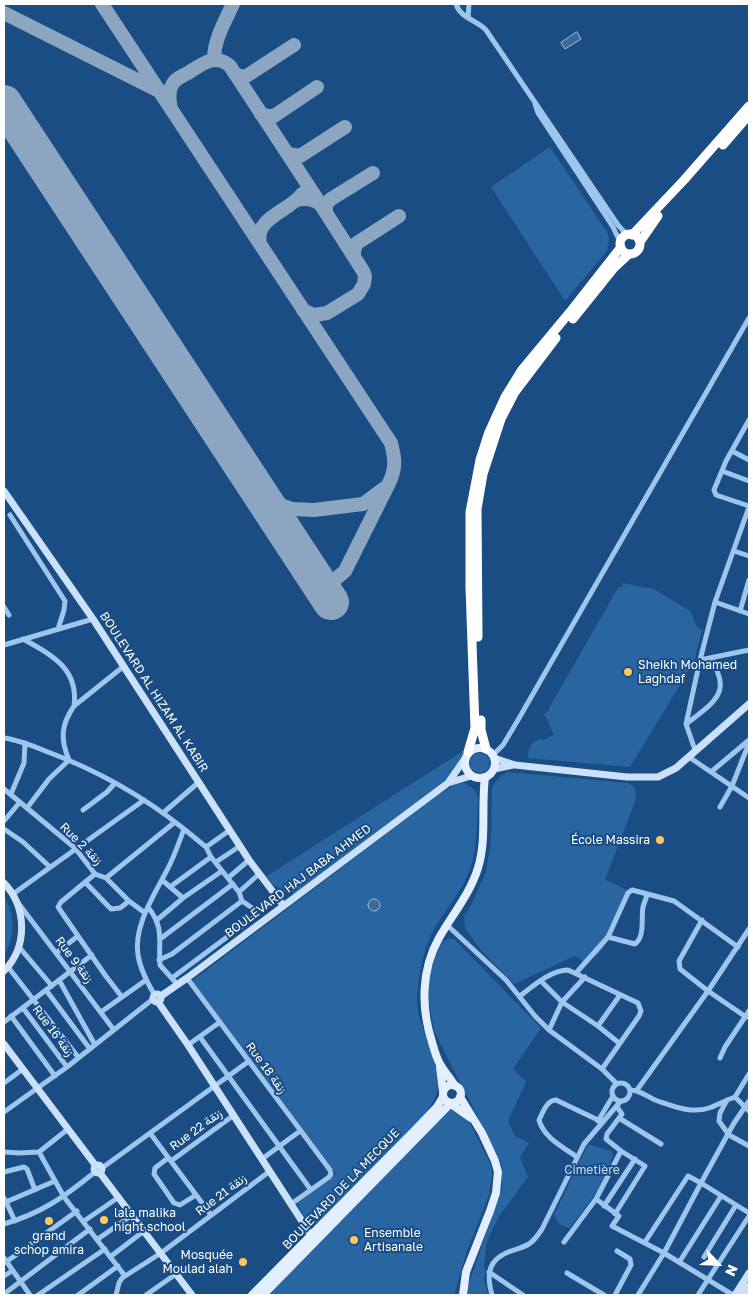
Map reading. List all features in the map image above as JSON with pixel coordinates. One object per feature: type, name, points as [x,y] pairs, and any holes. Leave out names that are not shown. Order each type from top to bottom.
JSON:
[{"type":"highway","points":[[466,756],[475,728],[470,587],[470,512],[480,460],[505,397],[521,371],[621,246],[622,240],[630,235],[684,180],[749,106]]},
{"type":"highway","points":[[491,753],[481,730],[476,551],[477,509],[483,474],[501,420],[515,392],[544,353],[614,268],[629,254],[638,250],[640,242],[655,219],[749,115]]},
{"type":"highway","points":[[630,235],[637,237],[640,242]]},
{"type":"highway","points":[[621,246],[624,252],[629,254]]},
{"type":"main road","points":[[473,777],[485,777],[494,770],[491,753],[476,748],[466,756],[465,769],[473,777],[483,796]]},
{"type":"main road","points":[[476,1122],[451,1104],[443,1094],[439,1062],[428,1030],[424,988],[432,953],[467,894],[478,868],[484,836],[483,796],[485,777]]},
{"type":"main road","points":[[439,1062],[455,1086],[460,1089],[460,1097],[457,1102],[451,1104]]},
{"type":"main road","points":[[443,1094],[449,1086],[455,1086]]},
{"type":"main road","name":"BOULEVARD DE LA MECQUE","points":[[417,1133],[437,1107],[443,1094]]},
{"type":"main road","points":[[460,1097],[476,1122],[495,1161],[498,1172],[498,1182],[490,1211],[466,1272],[462,1293]]},
{"type":"main road","name":"BOULEVARD DE LA MECQUE","points":[[252,1295],[313,1238],[417,1133],[451,1104]]},
{"type":"main road","name":"BOULEVARD DE LA MECQUE","points":[[263,1295],[313,1238]]},
{"type":"street","points":[[456,4],[461,13],[479,23],[486,30],[535,104],[538,112],[620,228],[630,235]]},
{"type":"street","points":[[468,18],[469,4]]},
{"type":"street","points":[[568,153],[614,227],[621,246]]},
{"type":"street","points":[[515,765],[491,753],[503,745],[749,318]]},
{"type":"street","points":[[694,750],[686,724],[700,660],[715,602],[748,518],[749,507],[716,495],[715,486],[749,420]]},
{"type":"street","points":[[743,434],[749,437]]},
{"type":"street","points":[[732,451],[749,460]]},
{"type":"street","points":[[722,471],[749,481]]},
{"type":"street","name":"BOULEVARD AL HIZAM AL KABIR","points":[[4,491],[124,666],[249,860],[283,905]]},
{"type":"street","points":[[4,518],[18,510]]},
{"type":"street","points":[[10,515],[65,601],[58,629]]},
{"type":"street","points":[[734,551],[749,556]]},
{"type":"street","points":[[740,611],[749,580]]},
{"type":"street","points":[[715,602],[749,614]]},
{"type":"street","points":[[4,607],[9,615]]},
{"type":"street","points":[[4,644],[93,620]]},
{"type":"street","points":[[23,639],[59,662],[73,683],[76,694],[74,706],[64,724],[62,737],[63,746],[69,760]]},
{"type":"street","points":[[700,660],[749,650]]},
{"type":"street","points":[[686,724],[712,703],[720,690],[720,680],[712,658]]},
{"type":"street","points":[[74,706],[124,666]]},
{"type":"street","points":[[494,770],[515,765],[627,777],[658,776],[667,773],[689,757],[694,750],[749,704]]},
{"type":"street","points":[[4,738],[26,743],[69,760],[115,783],[164,813],[206,847],[211,857],[239,892],[242,901],[254,910],[256,913],[254,917],[172,978]]},
{"type":"street","points":[[711,772],[749,741]]},
{"type":"street","points":[[720,808],[732,786],[749,741]]},
{"type":"street","points":[[11,794],[24,763],[26,743]]},
{"type":"street","points":[[448,783],[466,756]]},
{"type":"street","points":[[689,757],[749,798]]},
{"type":"street","points":[[27,808],[49,779],[69,760]]},
{"type":"street","points":[[448,783],[473,777]]},
{"type":"street","points":[[164,813],[199,782]]},
{"type":"street","points":[[83,810],[107,792],[115,783]]},
{"type":"street","name":"BOULEVARD HAJ BABA AHMED","points":[[4,1112],[448,783]]},
{"type":"street","name":"Rue 2 زنقة","points":[[4,789],[75,848],[95,874],[106,878],[129,900],[146,910],[157,920]]},
{"type":"street","points":[[12,893],[144,800]]},
{"type":"street","points":[[4,821],[20,802]]},
{"type":"street","points":[[106,878],[174,822]]},
{"type":"street","points":[[4,829],[23,842],[50,867]]},
{"type":"street","points":[[184,829],[172,861],[146,910],[138,944],[138,955],[146,980],[156,998],[313,1238]]},
{"type":"street","points":[[206,847],[230,830]]},
{"type":"street","points":[[216,862],[240,846]]},
{"type":"street","points":[[170,887],[211,857]]},
{"type":"street","points":[[228,878],[249,860]]},
{"type":"street","points":[[177,984],[160,965],[160,939],[157,920],[183,898],[222,871]]},
{"type":"street","points":[[95,874],[61,902],[58,907],[122,997]]},
{"type":"street","points":[[239,892],[259,874]]},
{"type":"street","points":[[162,880],[183,898]]},
{"type":"street","points":[[85,882],[111,910],[120,908],[129,900]]},
{"type":"street","points":[[4,883],[17,902],[22,922],[19,946],[6,969],[34,1000],[78,1057]]},
{"type":"street","points":[[160,939],[233,884]]},
{"type":"street","points":[[576,973],[608,938],[628,893],[632,890],[674,901],[738,947]]},
{"type":"street","points":[[608,938],[635,944],[639,942],[643,907],[647,895]]},
{"type":"street","points":[[159,960],[172,954],[242,901]]},
{"type":"street","name":"Rue 9 زنقة","points":[[17,902],[114,1030]]},
{"type":"street","points":[[702,920],[682,956],[680,969],[708,991],[748,1014],[725,1047],[720,1058]]},
{"type":"street","points":[[447,925],[500,974],[549,1030],[602,1069],[617,1084]]},
{"type":"street","points":[[637,1090],[708,991],[749,929]]},
{"type":"street","points":[[56,953],[78,936]]},
{"type":"street","points":[[19,946],[52,986]]},
{"type":"street","points":[[4,1022],[92,955]]},
{"type":"street","points":[[520,996],[541,981],[563,970],[568,970],[638,1004],[641,1011],[602,1069]]},
{"type":"street","name":"Rue 18 زنقة","points":[[187,978],[330,1170],[331,1174],[329,1177],[311,1190]]},
{"type":"street","points":[[549,1030],[562,1002],[585,978]]},
{"type":"street","points":[[59,980],[95,1045]]},
{"type":"street","points":[[101,1012],[146,980]]},
{"type":"street","points":[[541,981],[562,1002],[598,1026],[619,1043]]},
{"type":"street","points":[[46,990],[90,1049]]},
{"type":"street","points":[[598,1026],[620,995]]},
{"type":"street","name":"Rue 16 زنقة","points":[[23,1008],[67,1067]]},
{"type":"street","points":[[11,1016],[55,1076]]},
{"type":"street","points":[[188,1045],[220,1022]]},
{"type":"street","points":[[200,1037],[311,1190],[291,1204]]},
{"type":"street","points":[[5,1048],[38,1088],[192,1295]]},
{"type":"street","points":[[4,1224],[47,1207],[64,1197],[98,1170],[249,1061]]},
{"type":"street","points":[[4,1083],[22,1069]]},
{"type":"street","points":[[630,1090],[637,1090],[651,1098],[674,1106],[694,1110],[709,1108],[735,1097],[749,1074]]},
{"type":"street","points":[[592,1133],[618,1104],[629,1097],[630,1090],[627,1085],[617,1084]]},
{"type":"street","points":[[615,1214],[645,1166],[608,1141],[606,1136],[622,1114],[612,1092],[617,1084]]},
{"type":"street","points":[[492,1295],[488,1280],[489,1272],[495,1260],[500,1255],[528,1244],[536,1238],[577,1157],[613,1096]]},
{"type":"street","points":[[735,1097],[747,1109]]},
{"type":"street","points":[[577,1157],[555,1142],[545,1132],[539,1120],[548,1103],[556,1100],[598,1120]]},
{"type":"street","points":[[727,1100],[719,1121],[729,1134],[749,1146]]},
{"type":"street","points":[[638,1295],[664,1253],[729,1134],[747,1109],[749,1101]]},
{"type":"street","name":"Rue 22 زنقة","points":[[196,1195],[180,1205],[174,1203],[154,1174],[155,1168],[234,1115]]},
{"type":"street","points":[[619,1118],[661,1144]]},
{"type":"street","points":[[4,1152],[39,1152],[68,1129]]},
{"type":"street","points":[[262,1159],[300,1132]]},
{"type":"street","points":[[150,1133],[211,1215]]},
{"type":"street","points":[[564,1242],[596,1199],[621,1151]]},
{"type":"street","points":[[39,1152],[64,1197],[77,1210],[125,1276],[120,1281],[116,1295]]},
{"type":"street","points":[[604,1206],[635,1159]]},
{"type":"street","points":[[4,1172],[24,1167],[35,1190]]},
{"type":"street","name":"Rue 21 زنقة","points":[[125,1276],[161,1253],[270,1172]]},
{"type":"street","points":[[645,1242],[688,1176],[749,1215],[698,1295]]},
{"type":"street","points":[[15,1221],[5,1203],[55,1181]]},
{"type":"street","points":[[680,1261],[721,1196]]},
{"type":"street","points":[[84,1221],[119,1197]]},
{"type":"street","points":[[596,1199],[619,1216],[612,1226],[680,1261],[734,1295],[746,1285]]},
{"type":"street","points":[[704,1257],[736,1205]]},
{"type":"street","points":[[28,1295],[5,1260],[77,1210]]},
{"type":"street","points":[[98,1239],[132,1215]]},
{"type":"street","points":[[4,1294],[90,1229]]},
{"type":"street","points":[[110,1257],[144,1231]]},
{"type":"street","points":[[38,1295],[104,1249]]},
{"type":"street","points":[[615,1295],[631,1265],[630,1259],[617,1251]]},
{"type":"street","points":[[78,1295],[118,1266]]},
{"type":"street","points":[[4,1276],[12,1270]]},
{"type":"street","points":[[489,1272],[523,1295]]},
{"type":"street","points":[[567,1273],[604,1295]]},
{"type":"street","points":[[743,1295],[749,1273]]},
{"type":"street","points":[[146,1295],[176,1274]]},
{"type":"green space","points":[[550,147],[607,232],[609,239],[607,251],[565,301],[491,187]]},
{"type":"green space","name":"Sheikh Mohamed Laghdaf","points":[[622,583],[654,589],[690,611],[697,627],[702,630],[694,662],[630,767],[528,758],[529,748],[534,742],[554,735],[544,714],[549,711],[618,588],[623,586]]},
{"type":"green space","points":[[469,747],[443,785],[298,892],[288,894],[272,884],[267,876]]},
{"type":"green space","points":[[480,753],[487,756],[490,763],[487,770],[480,773],[473,770],[470,763],[473,756]]},
{"type":"green space","points":[[508,772],[628,783],[636,791],[636,799],[605,880],[628,890],[610,936],[600,953],[586,963],[575,956],[514,984],[480,949],[465,928],[464,916],[486,872],[491,841],[492,789],[498,779]]},
{"type":"green space","points":[[464,783],[475,790],[478,797],[473,859],[466,879],[430,937],[421,966],[417,996],[418,1012],[438,1069],[439,1083],[435,1098],[425,1114],[324,1220],[313,1225],[305,1218],[297,1203],[315,1186],[336,1174],[192,981],[438,795],[457,784]]},
{"type":"green space","points":[[4,896],[11,911],[13,926],[8,948],[4,956]]},
{"type":"green space","points":[[454,939],[541,1028],[513,1069],[526,1082],[508,1121],[515,1136],[529,1143],[520,1158],[528,1177],[500,1215],[486,1245],[484,1266],[486,1272],[484,1279],[488,1295],[468,1295],[468,1286],[502,1188],[502,1165],[434,1031],[429,1003],[431,970],[439,948],[443,941]]},
{"type":"green space","points":[[449,1110],[466,1115],[491,1165],[492,1175],[489,1195],[467,1251],[454,1295],[265,1295]]},
{"type":"green space","name":"Cimetière","points":[[588,1144],[611,1151],[613,1155],[595,1194],[569,1228],[559,1224],[554,1215]]},
{"type":"shaded area","points":[[577,32],[581,39],[565,49],[561,43]]},
{"type":"shaded area","points":[[372,899],[376,899],[380,905],[376,911],[372,911],[368,907],[368,903]]},
{"type":"taxiway","points":[[102,4],[391,443],[394,462],[390,481],[345,571],[323,590]]},
{"type":"taxiway","points":[[214,59],[218,38],[233,4]]},
{"type":"taxiway","points":[[4,13],[157,90]]},
{"type":"taxiway","points":[[235,74],[243,77],[248,75],[294,45]]},
{"type":"taxiway","points":[[171,109],[169,98],[175,81],[209,61],[219,60],[224,62],[230,66],[321,205]]},
{"type":"taxiway","points":[[261,114],[274,116],[317,87]]},
{"type":"taxiway","points":[[288,154],[300,156],[345,127]]},
{"type":"taxiway","points":[[326,213],[326,204],[331,199],[373,173]]},
{"type":"taxiway","points":[[260,244],[262,227],[267,221],[289,206],[302,194]]},
{"type":"taxiway","points":[[297,200],[316,201],[321,205],[365,276],[364,284],[358,294],[327,313],[314,315],[303,310]]},
{"type":"taxiway","points":[[354,255],[357,243],[399,216]]},
{"type":"taxiway","points":[[255,486],[267,499],[277,504],[292,509],[314,510],[363,504],[383,489]]},
{"type":"runway","points":[[4,103],[331,602]]},
{"type":"place","name":"Sheikh Mohamed Laghdaf","points":[[628,672]]},
{"type":"place","name":"École Massira","points":[[660,840]]},
{"type":"place","name":"lala malika hight school","points":[[104,1220]]},
{"type":"place","name":"grand schop amira","points":[[49,1221]]},
{"type":"place","name":"Ensemble Artisanale","points":[[354,1240]]},
{"type":"place","name":"Mosquée Moulad alah","points":[[243,1262]]}]
